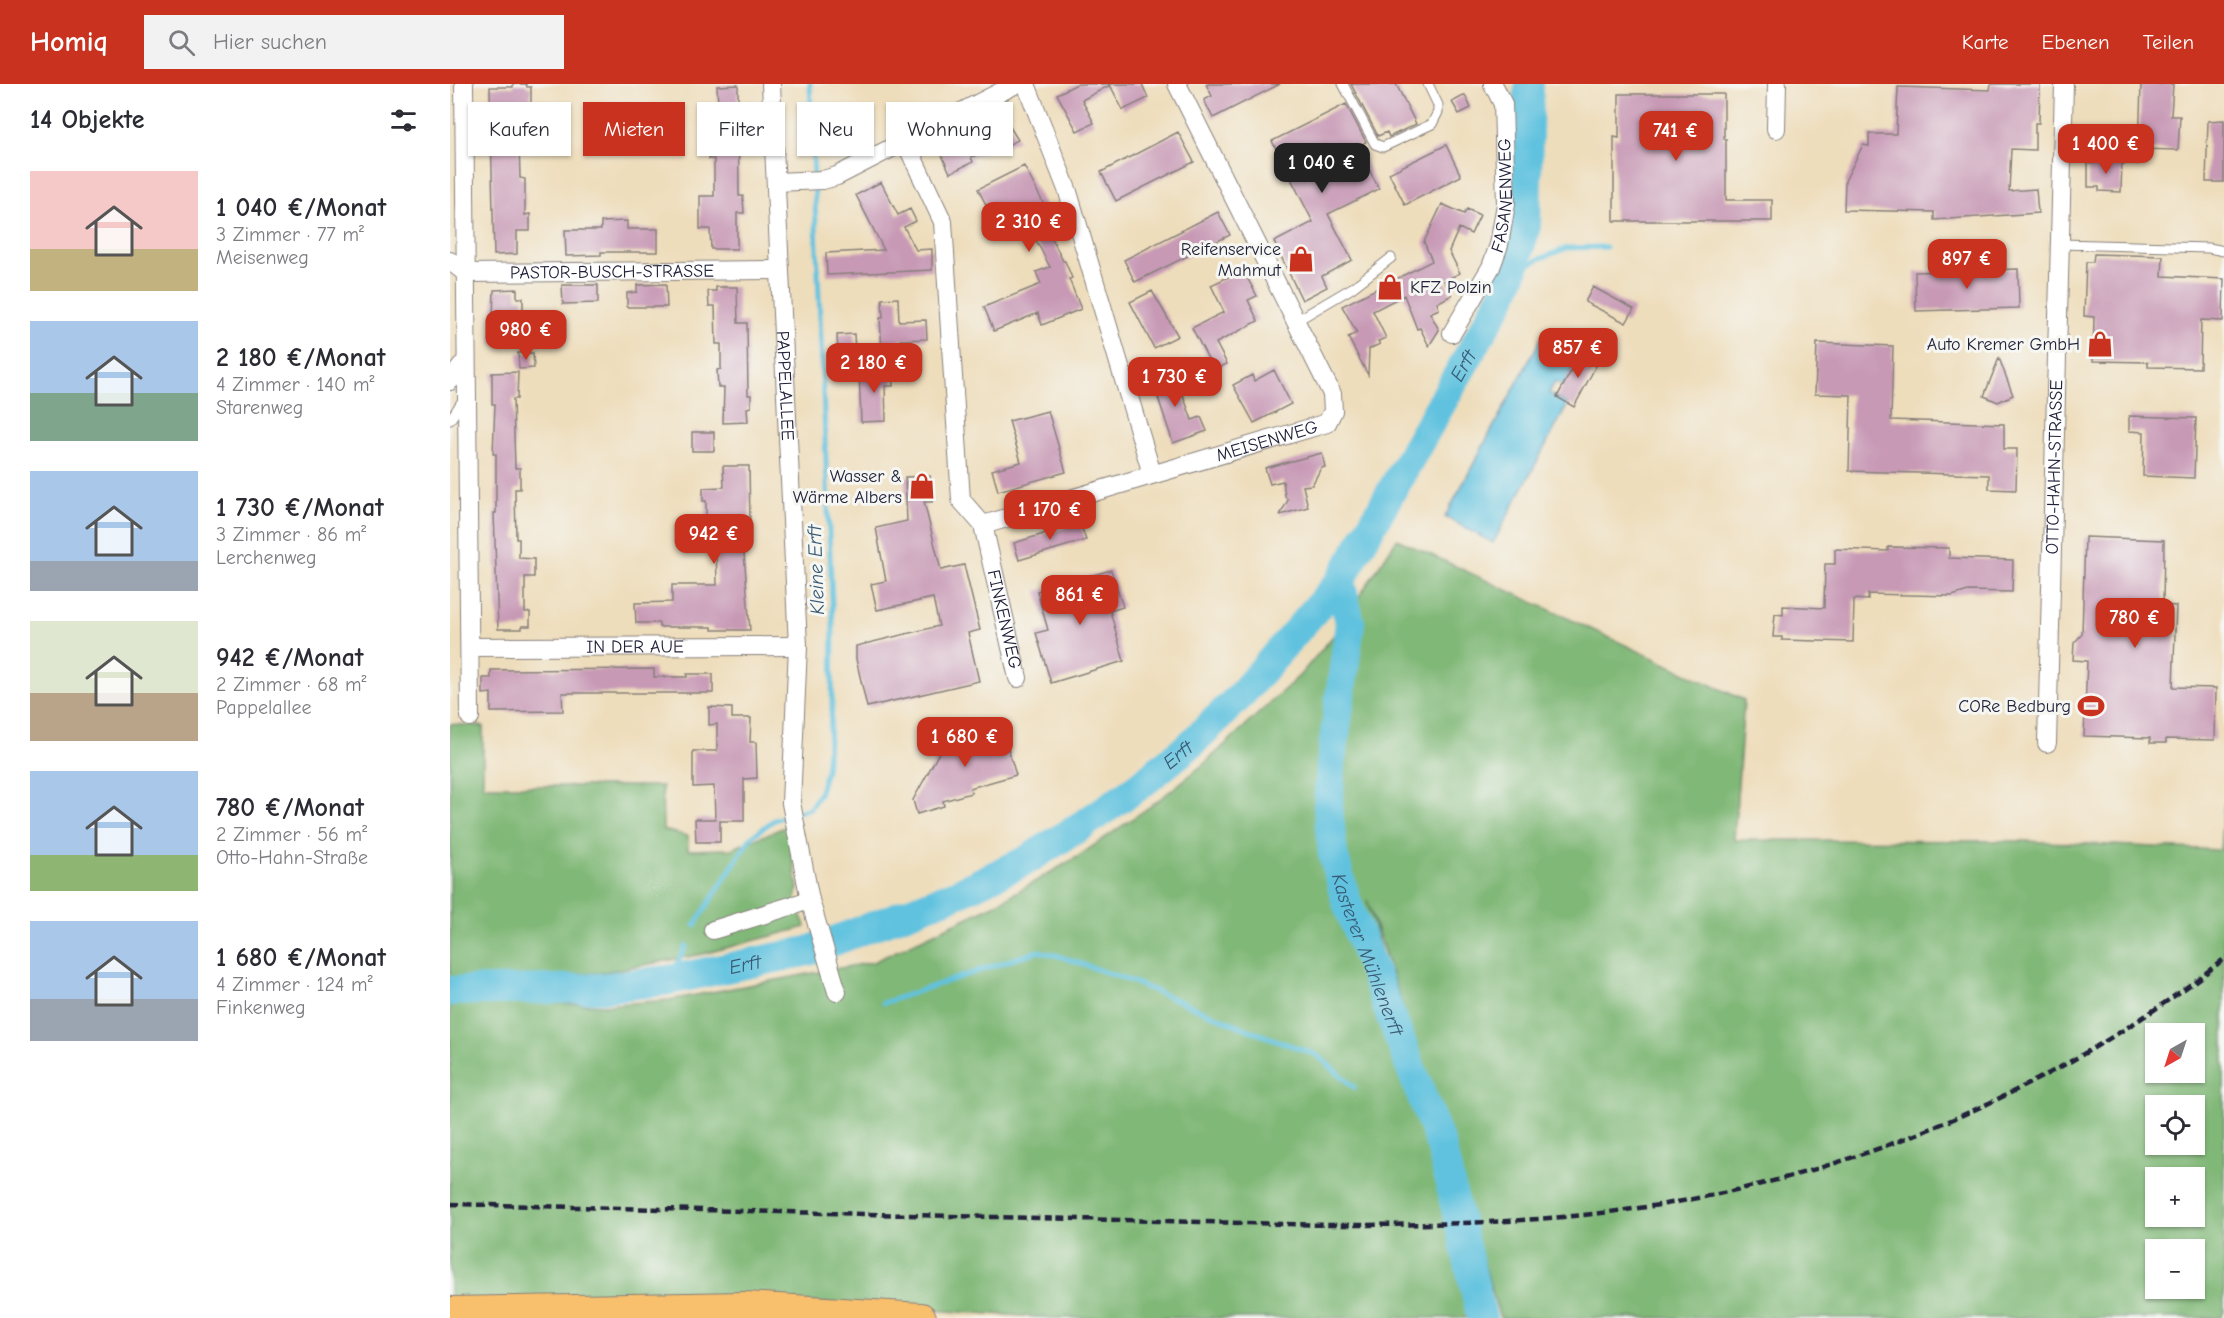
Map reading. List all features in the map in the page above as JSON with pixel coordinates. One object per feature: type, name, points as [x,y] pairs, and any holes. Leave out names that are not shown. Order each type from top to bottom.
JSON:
[{"type":"main road","points":[[450,1312],[745,1307],[921,1318]]},
{"type":"street","points":[[464,84],[470,717]]},
{"type":"street","name":"PAPPELALLEE","points":[[771,84],[798,646],[791,803],[810,900],[837,992]]},
{"type":"street","points":[[981,102],[1016,84]]},
{"type":"street","points":[[1026,84],[1068,192],[1152,474]]},
{"type":"street","name":"MEISENWEG","points":[[983,525],[1327,423],[1334,411],[1332,394],[1177,84]]},
{"type":"street","name":"FASANENWEG","points":[[1452,333],[1491,267],[1501,234],[1506,204],[1503,104],[1493,84]]},
{"type":"street","points":[[1776,129],[1777,84]]},
{"type":"street","name":"OTTO-HAHN-STRASSE","points":[[2047,742],[2064,84]]},
{"type":"street","points":[[776,182],[824,180],[837,176],[886,150]]},
{"type":"street","points":[[911,156],[943,222],[961,500],[983,525]]},
{"type":"street","points":[[450,261],[466,273]]},
{"type":"street","name":"PASTOR-BUSCH-STRASSE","points":[[466,273],[779,270]]},
{"type":"street","points":[[450,381],[465,362]]},
{"type":"street","name":"FINKENWEG","points":[[983,525],[1018,678]]},
{"type":"street","name":"IN DER AUE","points":[[471,647],[798,646]]},
{"type":"street","points":[[713,930],[810,900]]},
{"type":"lane","points":[[1343,84],[1375,144],[1383,147],[1432,124],[1438,112],[1438,105],[1428,84]]},
{"type":"lane","points":[[2060,244],[2209,248],[2224,251]]},
{"type":"lane","points":[[1296,321],[1352,288],[1391,258]]},
{"type":"lane","points":[[450,420],[466,395]]},
{"type":"green space","points":[[1397,539],[1744,700],[1734,840],[2024,841],[2220,850],[2224,803],[2224,1312],[2221,1318],[1500,1318],[1450,1149],[1367,900],[1436,1150],[1477,1318],[1053,1318],[743,1298],[450,1300],[450,1000],[607,1005],[669,1000],[873,962],[996,904],[1077,857],[1155,803],[1204,764],[1300,675],[1334,635]]},
{"type":"green space","points":[[450,724],[483,726],[483,786],[662,786],[663,830],[688,836],[688,850],[731,849],[787,826],[798,887],[795,903],[806,927],[703,954],[600,973],[450,982]]},
{"type":"water","points":[[1546,329],[1555,334],[1554,337],[1581,351],[1563,386],[1555,382],[1549,393],[1568,404],[1493,543],[1445,517]]},
{"type":"building","points":[[513,84],[526,84],[527,87],[531,87],[531,102],[490,102],[490,87],[513,87]]},
{"type":"building","points":[[1077,84],[1142,84],[1148,98],[1123,110],[1110,85],[1082,100],[1094,123],[1077,131],[1057,94]]},
{"type":"building","points":[[1206,84],[1280,84],[1213,118],[1204,100],[1212,96]]},
{"type":"building","points":[[1351,84],[1396,84],[1416,124],[1389,137],[1387,132],[1378,136]]},
{"type":"building","points":[[1991,84],[2040,84],[2039,123],[2035,123],[2035,150],[2011,149],[2009,191],[2036,189],[2038,213],[1934,220],[1934,212],[1844,210],[1845,181],[1863,145],[1869,146],[1869,134],[1896,134],[1898,87],[1990,90]]},
{"type":"building","points":[[2141,84],[2173,84],[2171,116],[2180,116],[2178,150],[2139,149]]},
{"type":"building","points":[[738,85],[738,102],[718,102],[717,86]]},
{"type":"building","points":[[1619,94],[1724,94],[1726,200],[1772,200],[1772,221],[1614,221],[1614,137],[1619,138]]},
{"type":"building","points":[[1465,95],[1471,108],[1459,114],[1452,102]]},
{"type":"building","points":[[1346,104],[1366,142],[1357,146],[1379,189],[1328,214],[1352,260],[1322,276],[1327,287],[1302,300],[1274,242],[1313,222],[1272,141]]},
{"type":"building","points":[[2224,120],[2224,182],[2206,182],[2208,121]]},
{"type":"building","points":[[1013,132],[1018,140],[1013,142]]},
{"type":"building","points":[[1178,132],[1194,162],[1116,201],[1101,172]]},
{"type":"building","points":[[1446,145],[1461,176],[1405,205],[1389,173]]},
{"type":"building","points":[[2122,149],[2139,149],[2139,164],[2122,164]]},
{"type":"building","points":[[492,156],[519,156],[520,178],[525,179],[525,215],[530,214],[530,231],[517,231],[517,254],[494,255]]},
{"type":"building","points":[[709,156],[739,156],[739,196],[743,196],[744,213],[737,213],[737,249],[711,249],[710,229],[700,229],[700,196],[714,196],[714,159],[709,159]]},
{"type":"building","points":[[942,156],[974,156],[971,157],[973,162],[950,173]]},
{"type":"building","points":[[2100,159],[2122,160],[2121,192],[2099,191],[2099,187],[2088,187],[2088,163],[2100,163]]},
{"type":"building","points":[[1024,166],[1049,214],[1042,218],[1065,261],[1072,278],[1069,279],[1081,309],[1042,325],[1038,313],[994,331],[984,307],[1041,284],[1036,272],[1050,267],[1028,225],[1003,238],[978,189]]},
{"type":"building","points":[[881,182],[898,215],[910,209],[916,221],[904,227],[916,250],[932,249],[932,270],[827,275],[826,253],[884,250],[856,195]]},
{"type":"building","points":[[1442,204],[1464,214],[1467,209],[1480,215],[1471,234],[1459,228],[1449,251],[1460,273],[1444,281],[1452,295],[1437,303],[1439,309],[1430,313],[1439,330],[1429,346],[1420,328],[1417,329],[1404,295],[1373,311],[1386,338],[1378,341],[1380,344],[1369,349],[1368,375],[1348,337],[1357,333],[1342,306],[1432,261],[1424,242]]},
{"type":"building","points":[[1218,212],[1230,235],[1135,282],[1124,260]]},
{"type":"building","points":[[627,221],[627,229],[658,229],[658,252],[601,252],[601,255],[566,256],[565,230],[601,230],[601,222]]},
{"type":"building","points":[[2094,254],[2163,256],[2162,276],[2224,279],[2223,321],[2201,320],[2200,368],[2148,367],[2148,362],[2093,361],[2094,317],[2084,316],[2086,262],[2093,262]]},
{"type":"building","points":[[2018,269],[2019,308],[1916,311],[1915,272]]},
{"type":"building","points":[[1243,270],[1257,296],[1248,300],[1258,321],[1216,343],[1227,364],[1214,370],[1192,328],[1224,312],[1211,285]]},
{"type":"building","points":[[666,284],[667,307],[627,307],[627,293],[637,292],[637,285]]},
{"type":"building","points":[[562,285],[598,285],[598,303],[563,304]]},
{"type":"building","points":[[716,287],[737,287],[738,323],[747,323],[748,395],[751,395],[751,407],[747,408],[748,422],[723,423],[724,387],[718,387],[717,370],[721,369],[721,344],[716,344],[715,306],[709,306],[708,291],[716,291]]},
{"type":"building","points":[[1593,287],[1634,309],[1626,323],[1585,302]]},
{"type":"building","points":[[517,289],[517,298],[523,298],[523,316],[517,316],[517,345],[492,345],[494,290]]},
{"type":"building","points":[[1152,291],[1178,336],[1154,348],[1130,302]]},
{"type":"building","points":[[898,298],[899,321],[926,320],[927,339],[900,340],[901,367],[883,368],[880,318],[883,318],[882,299]]},
{"type":"building","points":[[854,334],[856,370],[839,371],[837,335]]},
{"type":"building","points":[[1817,343],[1893,346],[1891,420],[2004,424],[2004,449],[2017,449],[2016,490],[1989,489],[1989,475],[1849,471],[1851,395],[1815,394]]},
{"type":"building","points":[[1582,351],[1599,360],[1574,407],[1557,397]]},
{"type":"building","points":[[518,353],[533,353],[534,368],[519,369]]},
{"type":"building","points":[[1999,358],[2013,395],[1998,402],[1984,396]]},
{"type":"building","points":[[1167,367],[1177,394],[1182,392],[1192,420],[1201,417],[1207,431],[1173,443],[1150,373]]},
{"type":"building","points":[[892,368],[893,386],[885,386],[886,421],[861,422],[859,370]]},
{"type":"building","points":[[1274,370],[1291,404],[1254,423],[1233,385],[1252,375],[1254,381]]},
{"type":"building","points":[[518,372],[517,399],[513,399],[515,468],[520,468],[520,489],[515,489],[516,539],[519,539],[519,558],[534,559],[534,577],[525,577],[525,612],[530,612],[530,626],[522,626],[522,629],[498,629],[494,513],[496,513],[496,454],[493,454],[495,404],[492,404],[492,373]]},
{"type":"building","points":[[1048,411],[1066,472],[998,491],[992,470],[1021,462],[1009,421]]},
{"type":"building","points":[[2129,416],[2196,418],[2194,478],[2143,476],[2144,432],[2129,431]]},
{"type":"building","points":[[692,432],[714,432],[714,451],[692,451]]},
{"type":"building","points":[[1322,453],[1325,467],[1321,468],[1312,485],[1303,486],[1308,507],[1280,515],[1288,500],[1285,496],[1283,481],[1270,484],[1265,468]]},
{"type":"building","points":[[723,466],[749,466],[750,524],[747,524],[746,553],[744,553],[750,630],[659,627],[659,623],[636,623],[635,603],[672,602],[672,585],[717,585],[716,546],[692,546],[691,531],[706,530],[706,501],[703,501],[703,488],[724,487]]},
{"type":"building","points":[[930,476],[932,502],[924,502],[941,570],[964,565],[980,630],[968,633],[979,681],[867,707],[856,659],[856,646],[939,626],[933,598],[877,610],[871,584],[886,581],[876,528],[907,521],[905,477]]},
{"type":"building","points":[[1080,523],[1086,540],[1019,560],[1014,543]]},
{"type":"building","points":[[2085,537],[2164,540],[2163,605],[2176,606],[2173,687],[2216,688],[2215,740],[2166,739],[2166,743],[2150,743],[2150,738],[2084,736],[2087,661],[2073,660],[2074,643],[2082,634]]},
{"type":"building","points":[[1888,547],[1949,548],[1949,558],[2013,560],[2012,592],[1968,591],[1952,596],[1868,594],[1868,600],[1854,599],[1853,642],[1782,640],[1782,637],[1773,637],[1775,614],[1783,615],[1783,606],[1824,608],[1825,564],[1835,564],[1835,549],[1888,551]]},
{"type":"building","points":[[1111,570],[1123,607],[1110,611],[1124,661],[1051,683],[1036,633],[1048,630],[1037,591]]},
{"type":"building","points":[[654,669],[654,677],[713,674],[713,693],[562,693],[563,711],[491,712],[491,693],[483,694],[483,678],[491,678],[491,670]]},
{"type":"building","points":[[709,707],[732,708],[732,718],[751,718],[750,742],[756,742],[757,778],[744,779],[744,821],[720,821],[720,842],[696,842],[695,819],[715,819],[714,786],[693,787],[693,751],[717,751],[717,724],[709,725]]},
{"type":"building","points":[[1001,726],[1016,775],[970,788],[971,793],[943,801],[944,806],[917,814],[913,800],[945,742]]},
{"type":"waterway","name":"Kleine Erft","points":[[695,925],[751,837],[774,820],[810,808],[819,794],[826,771],[832,708],[833,626],[810,84]]},
{"type":"waterway","name":"Erft","points":[[450,991],[601,988],[669,980],[808,951],[956,894],[1027,860],[1139,786],[1191,744],[1239,697],[1340,581],[1501,299],[1512,274],[1526,226],[1529,84]]},
{"type":"waterway","points":[[1512,274],[1539,259],[1567,248],[1606,247]]},
{"type":"waterway","name":"Kasterer Mühlenerft","points":[[1340,581],[1350,623],[1331,765],[1328,808],[1333,854],[1346,900],[1441,1146],[1482,1318]]},
{"type":"waterway","name":"Kleine Erft","points":[[669,980],[686,946]]},
{"type":"waterway","points":[[883,1003],[1038,951],[1128,980],[1254,1032],[1317,1055],[1354,1087]]},
{"type":"railway","points":[[450,1204],[1329,1225],[1485,1222],[1562,1217],[1639,1208],[1718,1194],[1796,1175],[1873,1151],[1948,1121],[2021,1087],[2092,1049],[2160,1006],[2224,959]]},
{"type":"place","name":"Reifenservice Mahmut","points":[[1301,259]]},
{"type":"place","name":"KFZ Polzin","points":[[1390,287]]},
{"type":"place","name":"Auto Kremer GmbH","points":[[2100,344]]},
{"type":"place","name":"Wasser & Wärme Albers","points":[[922,486]]},
{"type":"place","name":"CORe Bedburg","points":[[2091,706]]}]
